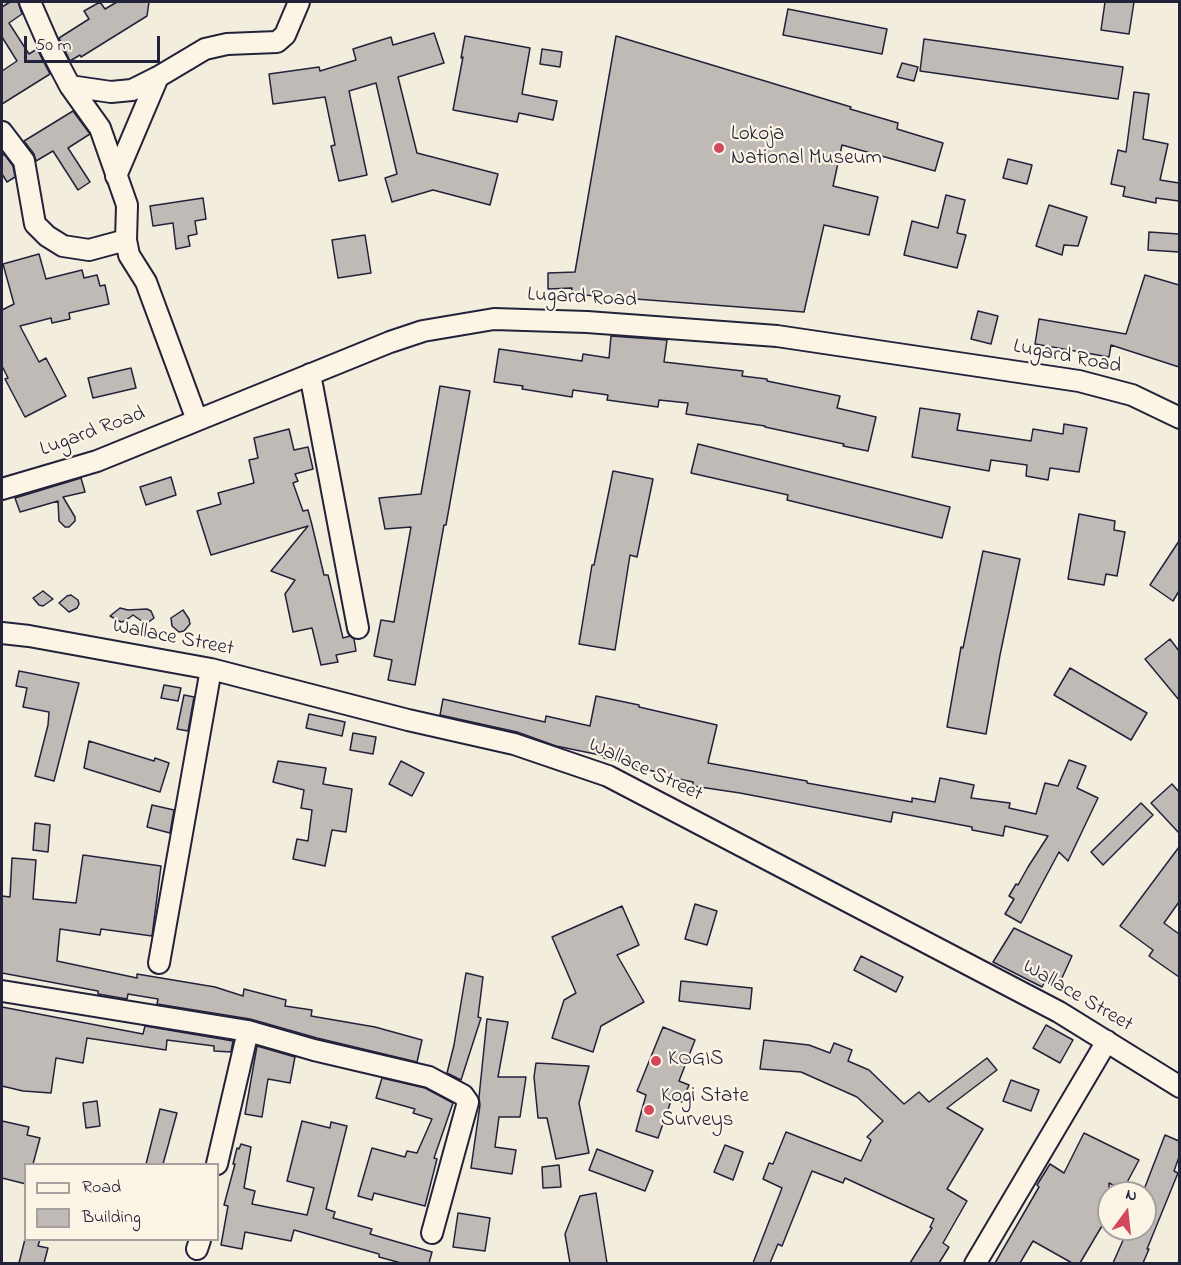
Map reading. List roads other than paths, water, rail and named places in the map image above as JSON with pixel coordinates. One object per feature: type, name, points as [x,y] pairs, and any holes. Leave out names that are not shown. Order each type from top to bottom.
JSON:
[{"type":"street","points":[[30,2],[70,86],[100,128],[127,205],[126,240],[129,255],[146,282],[197,420]]},
{"type":"street","points":[[70,86],[111,92],[132,90],[205,49],[227,44],[277,42],[285,35],[299,2]]},
{"type":"street","points":[[116,176],[158,77]]},
{"type":"street","points":[[2,132],[24,161],[35,224],[47,236],[63,246],[89,250],[126,240]]},
{"type":"street","name":"Lugard Road","points":[[2,489],[97,461],[390,342],[423,331],[494,319],[587,321],[777,336],[1079,381],[1132,395],[1179,418]]},
{"type":"street","points":[[310,374],[358,628]]},
{"type":"street","name":"Wallace Street","points":[[2,633],[211,669],[408,720],[514,744],[608,776],[1059,1012],[1179,1087]]},
{"type":"street","points":[[159,963],[211,669]]},
{"type":"street","points":[[2,991],[248,1031],[314,1050],[429,1077],[463,1095],[468,1102],[432,1233]]},
{"type":"street","points":[[217,1163],[248,1031]]},
{"type":"street","points":[[975,1263],[1107,1041]]},
{"type":"place","name":"Lokoja National Museum","points":[[719,148]]},
{"type":"place","name":"KOGIS","points":[[656,1061]]},
{"type":"place","name":"Kogi State Surveys","points":[[649,1110]]}]
